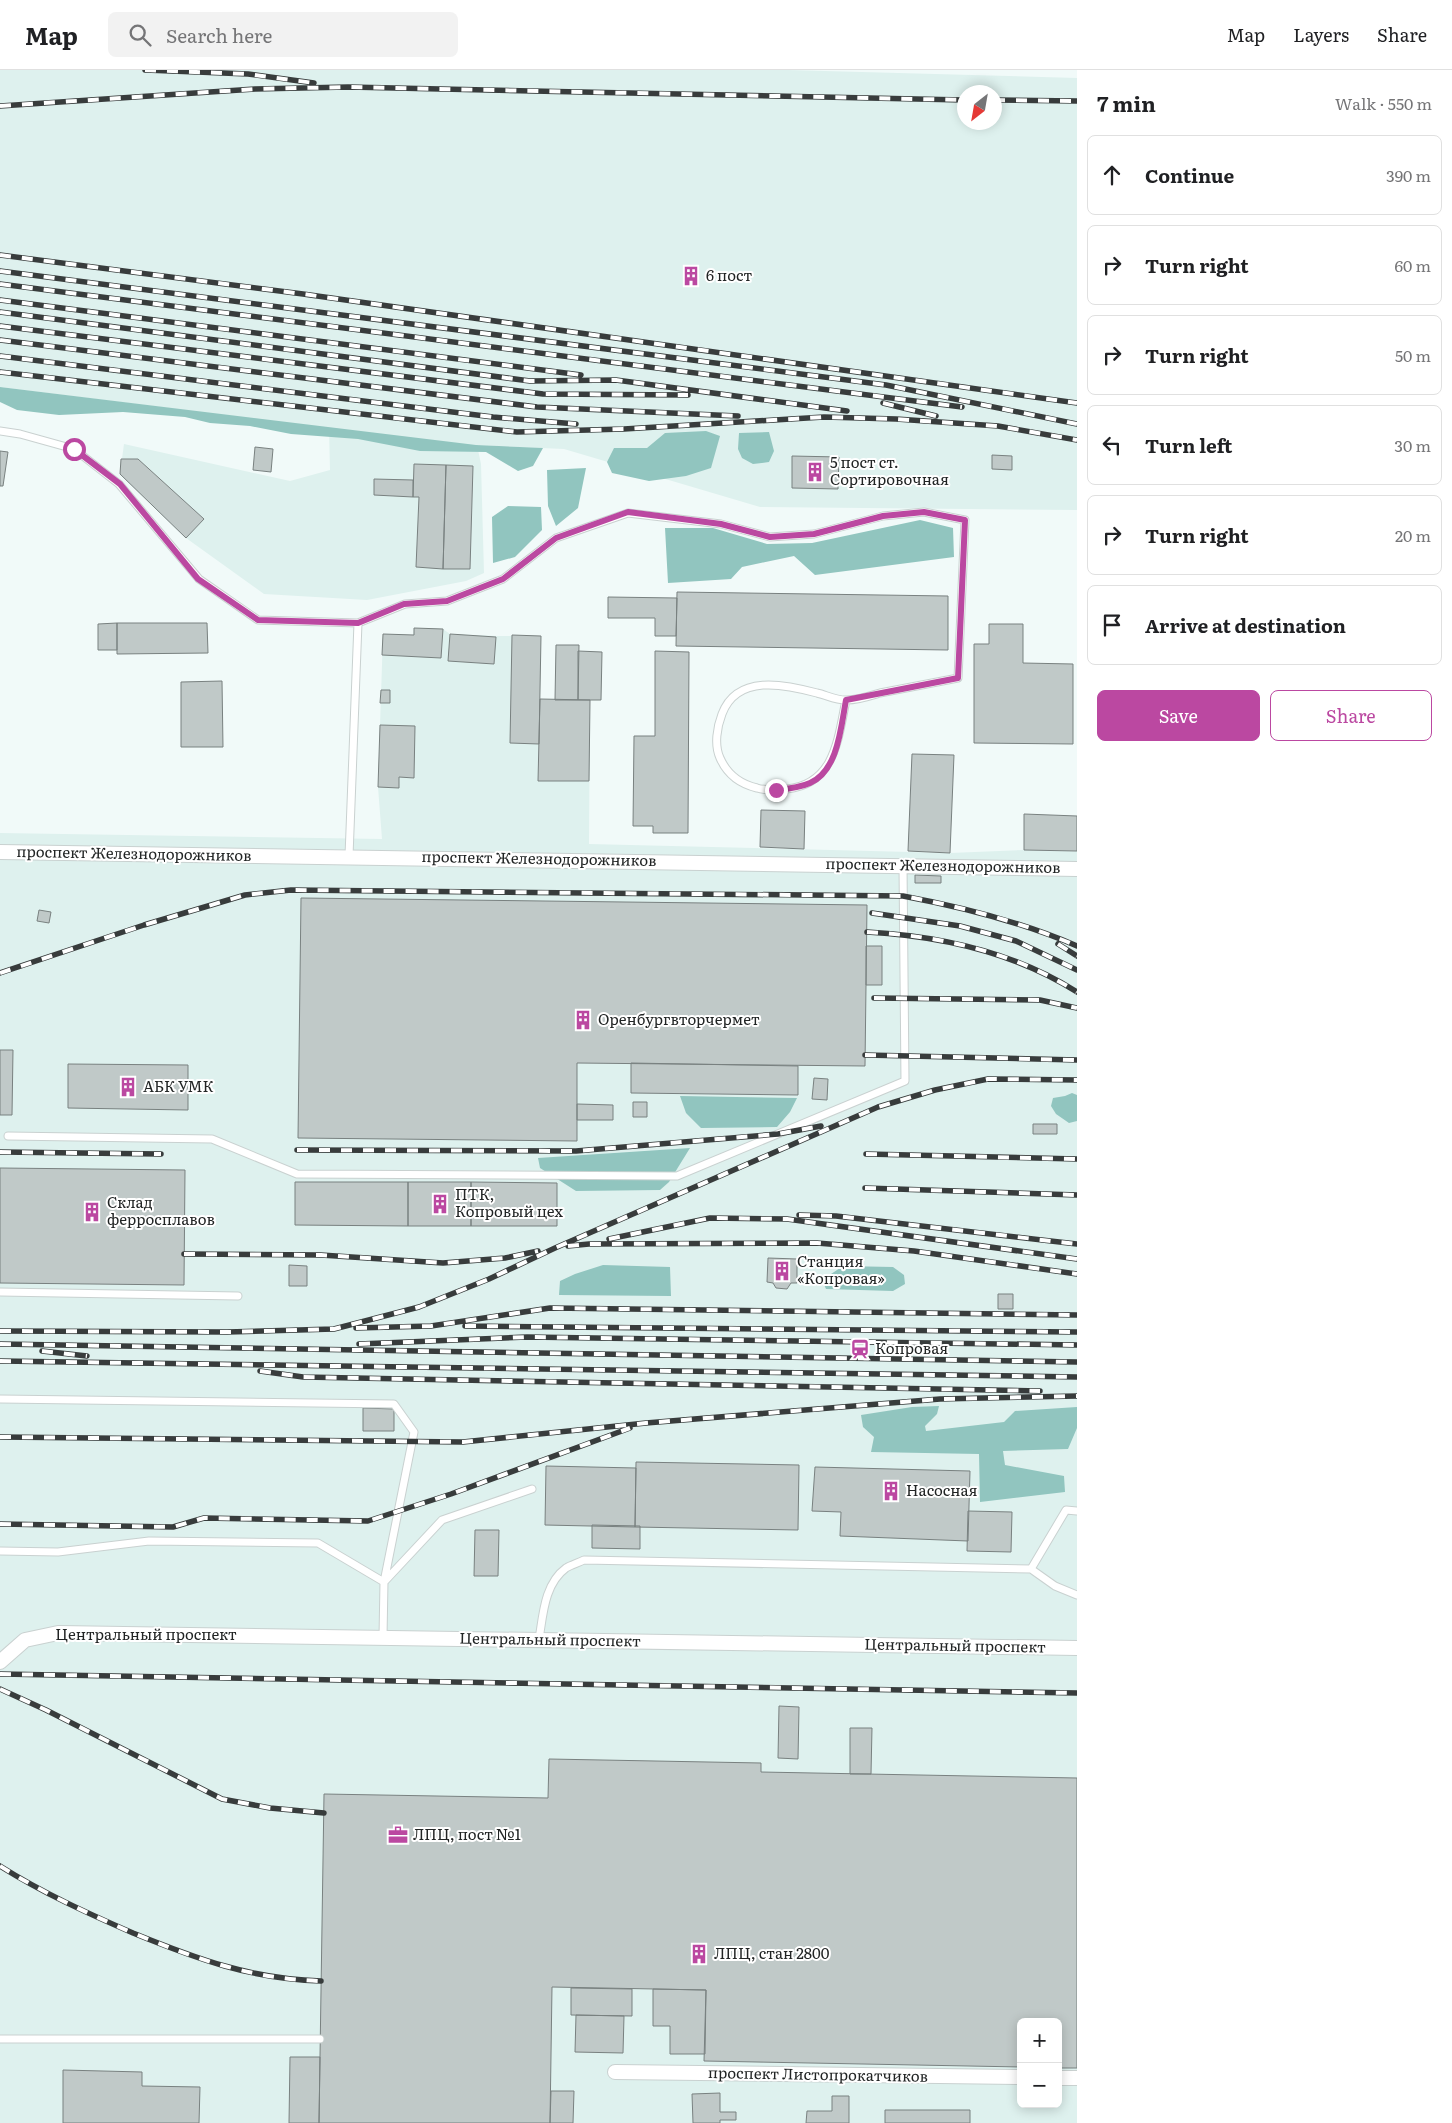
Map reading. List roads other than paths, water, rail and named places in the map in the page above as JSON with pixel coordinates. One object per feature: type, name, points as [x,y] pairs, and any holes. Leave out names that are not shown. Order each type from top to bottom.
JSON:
[{"type":"street","name":"проспект Железнодорожников","points":[[0,852],[349,856],[1077,869]]},
{"type":"street","name":"Центральный проспект","points":[[0,1662],[25,1640],[58,1633],[1077,1648]]},
{"type":"street","name":"проспект Листопрокатчиков","points":[[615,2072],[1017,2077]]},
{"type":"street","points":[[1062,2078],[1077,2078]]},
{"type":"lane","points":[[0,431],[20,434],[74,449],[120,484],[198,579],[258,620],[358,623],[404,604],[447,601],[503,579],[556,538],[628,512],[721,524],[770,537],[814,534],[891,515],[924,512],[965,520],[958,678],[846,700],[801,688],[766,684],[741,689],[725,705],[718,723],[719,757],[728,772],[743,784],[759,789],[796,788],[812,783],[831,762],[846,700]]},
{"type":"lane","points":[[349,856],[358,623]]},
{"type":"lane","points":[[8,1136],[212,1139],[297,1174],[677,1176],[905,1081],[903,865]]},
{"type":"lane","points":[[0,1292],[238,1296]]},
{"type":"lane","points":[[0,1400],[394,1404],[414,1432],[384,1582],[383,1638]]},
{"type":"lane","points":[[384,1582],[442,1520],[532,1489]]},
{"type":"lane","points":[[1031,1569],[1066,1510],[1077,1511]]},
{"type":"lane","points":[[0,1551],[58,1552],[149,1540],[318,1543],[384,1582]]},
{"type":"lane","points":[[540,1640],[545,1600],[565,1569],[584,1560],[1031,1569],[1055,1586],[1077,1595]]},
{"type":"lane","points":[[0,2039],[320,2039]]},
{"type":"railway","points":[[145,70],[248,74],[314,83]]},
{"type":"railway","points":[[0,106],[255,89],[348,87],[957,100]]},
{"type":"railway","points":[[1002,100],[1077,101]]},
{"type":"railway","points":[[0,255],[303,294],[1077,403]]},
{"type":"railway","points":[[0,271],[886,385],[1077,424]]},
{"type":"railway","points":[[0,284],[962,407]]},
{"type":"railway","points":[[0,300],[581,375]]},
{"type":"railway","points":[[0,312],[530,381],[616,380],[847,411]]},
{"type":"railway","points":[[0,326],[543,394],[688,395]]},
{"type":"railway","points":[[0,340],[537,407],[738,416]]},
{"type":"railway","points":[[0,356],[493,417],[576,424]]},
{"type":"railway","points":[[0,372],[517,432],[624,429],[824,417],[896,419],[998,426],[1077,440]]},
{"type":"railway","points":[[883,403],[936,416]]},
{"type":"railway","points":[[0,973],[144,925],[245,895],[291,890],[903,896],[992,916],[1077,946]]},
{"type":"railway","points":[[872,913],[960,926],[1016,941],[1077,970]]},
{"type":"railway","points":[[867,932],[922,937],[976,948],[1028,966],[1077,992]]},
{"type":"railway","points":[[1058,944],[1077,956]]},
{"type":"railway","points":[[874,998],[1040,1000],[1077,1008]]},
{"type":"railway","points":[[865,1055],[1077,1060]]},
{"type":"railway","points":[[0,1331],[227,1332],[334,1329],[419,1307],[489,1279],[555,1248],[878,1107],[935,1090],[988,1079],[1077,1080]]},
{"type":"railway","points":[[297,1150],[576,1151],[778,1134],[821,1126]]},
{"type":"railway","points":[[0,1152],[161,1154]]},
{"type":"railway","points":[[866,1154],[1077,1159]]},
{"type":"railway","points":[[865,1188],[1077,1195]]},
{"type":"railway","points":[[799,1215],[836,1216],[1077,1244]]},
{"type":"railway","points":[[609,1239],[710,1218],[787,1219],[1077,1259]]},
{"type":"railway","points":[[568,1246],[589,1244],[817,1243],[914,1251],[1077,1274]]},
{"type":"railway","points":[[184,1254],[321,1255],[443,1263],[505,1258],[538,1251]]},
{"type":"railway","points":[[356,1328],[431,1326],[550,1308],[1077,1315]]},
{"type":"railway","points":[[465,1326],[1077,1332]]},
{"type":"railway","points":[[359,1344],[527,1337],[1077,1345]]},
{"type":"railway","points":[[0,1344],[1077,1362]]},
{"type":"railway","points":[[42,1351],[87,1356]]},
{"type":"railway","points":[[0,1361],[1077,1377]]},
{"type":"railway","points":[[260,1371],[303,1377],[1040,1391]]},
{"type":"railway","points":[[0,1437],[463,1442],[646,1423],[940,1399],[1077,1396]]},
{"type":"railway","points":[[0,1524],[173,1527],[204,1518],[368,1521],[451,1494],[630,1428]]},
{"type":"railway","points":[[0,1674],[1077,1693]]},
{"type":"railway","points":[[0,1689],[46,1710],[222,1799],[270,1808],[324,1813]]},
{"type":"railway","points":[[0,1866],[32,1885],[82,1910],[133,1933],[202,1959],[248,1972],[321,1981]]},
{"type":"place","name":"6 пост","points":[[691,276]]},
{"type":"place","name":"5 пост ст. Сортировочная","points":[[815,472]]},
{"type":"place","name":"Оренбургвторчермет","points":[[583,1020]]},
{"type":"place","name":"АБК УМК","points":[[128,1087]]},
{"type":"place","name":"ПТК, Копровый цех","points":[[440,1204]]},
{"type":"place","name":"Склад ферросплавов","points":[[92,1212]]},
{"type":"place","name":"Станция «Копровая»","points":[[782,1271]]},
{"type":"place","name":"Копровая","points":[[860,1349]]},
{"type":"place","name":"Насосная","points":[[891,1491]]},
{"type":"place","name":"ЛПЦ, пост №1","points":[[398,1835]]},
{"type":"place","name":"ЛПЦ, стан 2800","points":[[699,1954]]}]
